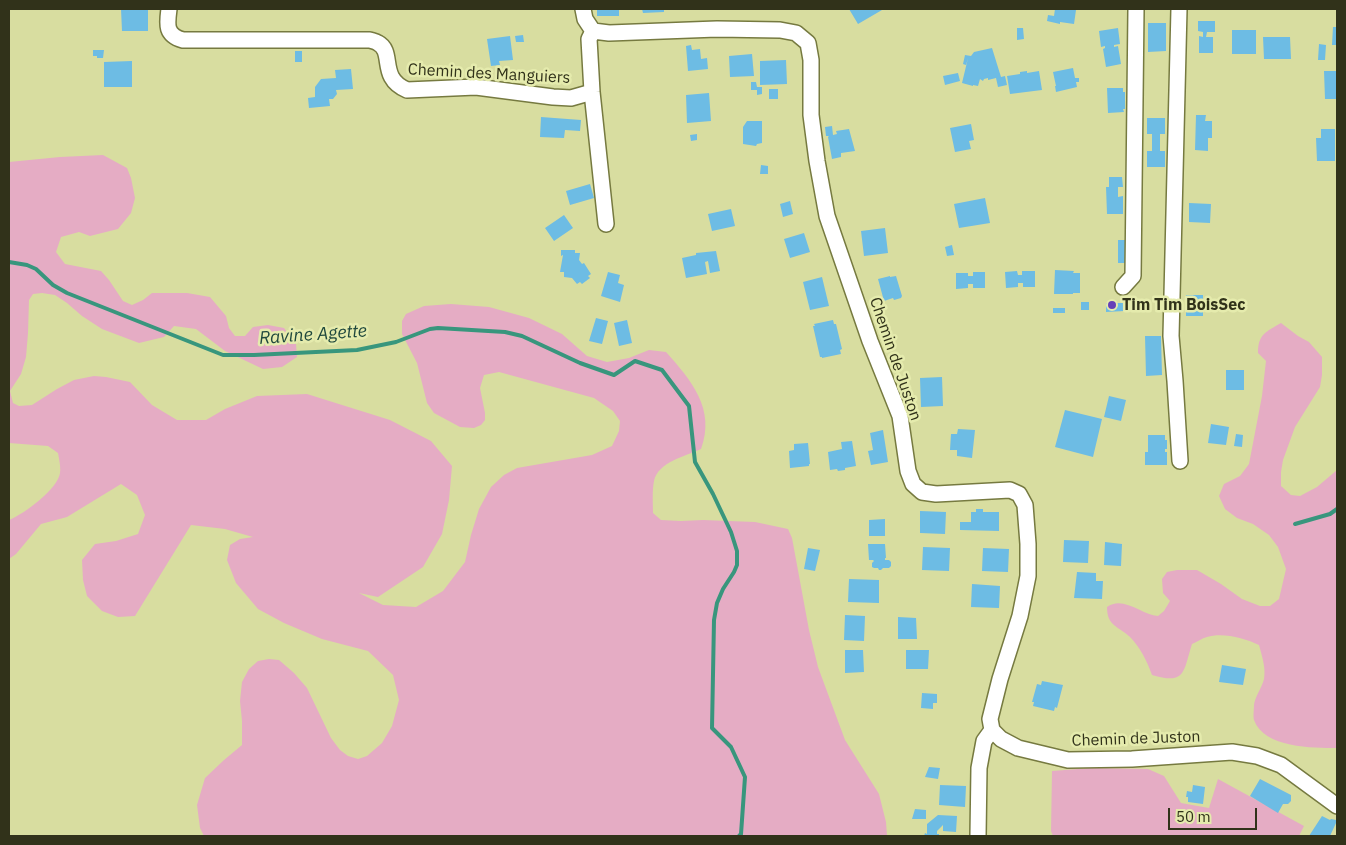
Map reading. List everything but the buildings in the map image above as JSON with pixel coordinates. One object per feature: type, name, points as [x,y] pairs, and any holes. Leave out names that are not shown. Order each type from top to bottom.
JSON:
[{"type":"street","name":"Chemin des Manguiers","points":[[169,9],[168,26],[170,31],[173,35],[183,40],[370,40],[379,43],[385,51],[391,78],[400,87],[407,90],[476,88],[571,98],[592,92]]},
{"type":"street","points":[[583,9],[584,20],[593,31],[590,39],[592,92],[606,224]]},
{"type":"street","points":[[1123,287],[1134,276],[1136,9]]},
{"type":"street","points":[[1179,9],[1170,336],[1176,380],[1180,461]]},
{"type":"street","name":"Chemin de Juston","points":[[593,31],[610,33],[717,29],[780,30],[796,33],[808,43],[811,60],[814,134],[827,216],[870,340],[900,416],[908,471],[912,484],[922,492],[936,494],[1010,490],[1019,494],[1025,505],[1028,576],[1020,616],[1000,678],[990,719],[992,730],[1001,739],[1018,748],[1068,760],[1132,759],[1232,752],[1257,756],[1281,766],[1337,806]]},
{"type":"street","points":[[978,836],[979,768],[984,741],[992,730]]},
{"type":"shaded area","points":[[103,155],[127,168],[135,198],[131,213],[118,229],[90,236],[79,232],[61,237],[56,252],[65,264],[101,271],[123,301],[132,305],[152,293],[187,293],[210,297],[226,316],[229,328],[235,336],[245,336],[253,327],[268,325],[284,328],[296,344],[297,357],[282,367],[263,369],[225,351],[196,329],[174,326],[164,337],[139,343],[102,329],[55,295],[33,294],[29,300],[26,357],[21,374],[10,391],[13,403],[19,406],[32,405],[74,380],[94,376],[130,382],[152,405],[177,420],[206,420],[225,409],[257,396],[307,394],[390,420],[431,441],[452,466],[449,500],[442,534],[423,567],[378,597],[359,593],[383,605],[416,607],[443,591],[465,562],[479,509],[491,487],[504,475],[517,468],[592,455],[612,446],[619,431],[620,421],[613,411],[594,398],[499,372],[484,375],[480,388],[485,420],[481,425],[474,428],[460,427],[434,413],[427,403],[417,363],[402,334],[402,321],[406,314],[424,306],[451,304],[489,307],[529,318],[562,334],[587,356],[607,362],[629,358],[649,350],[666,352],[692,384],[698,396],[703,408],[705,434],[701,449],[667,464],[657,474],[653,489],[653,513],[661,520],[755,522],[788,529],[792,538],[809,630],[818,667],[845,740],[879,794],[886,822],[887,836],[204,836],[200,828],[197,805],[205,778],[242,745],[240,701],[242,682],[249,669],[258,661],[279,660],[294,673],[307,688],[331,738],[340,750],[348,756],[358,759],[367,756],[382,743],[392,726],[399,700],[393,675],[368,651],[322,639],[284,623],[258,609],[236,583],[227,560],[230,545],[240,539],[253,537],[225,529],[191,525],[135,616],[118,617],[102,611],[87,596],[83,580],[82,560],[95,544],[116,541],[138,534],[145,515],[137,495],[121,484],[67,517],[41,524],[16,554],[9,559],[9,520],[31,507],[47,493],[58,479],[60,468],[58,453],[48,446],[9,443],[9,162]]},
{"type":"shaded area","points":[[1281,323],[1309,342],[1322,357],[1322,375],[1320,387],[1295,427],[1283,460],[1281,486],[1291,495],[1300,496],[1317,487],[1337,470],[1337,748],[1303,747],[1290,744],[1278,741],[1259,729],[1254,720],[1255,702],[1264,675],[1259,645],[1226,635],[1205,638],[1192,644],[1181,674],[1177,677],[1163,678],[1152,675],[1137,645],[1111,622],[1107,613],[1107,607],[1119,603],[1158,616],[1164,611],[1170,601],[1163,593],[1162,579],[1167,572],[1177,570],[1197,570],[1242,599],[1260,606],[1270,606],[1279,599],[1286,569],[1278,547],[1269,535],[1253,524],[1237,518],[1225,509],[1219,496],[1224,484],[1240,476],[1249,464],[1262,396],[1266,361],[1258,353],[1259,342],[1267,331]]},
{"type":"shaded area","points":[[1091,768],[1148,769],[1164,776],[1181,803],[1209,808],[1218,779],[1304,826],[1299,836],[1053,836],[1051,831],[1052,771]]},
{"type":"waterway","name":"Ravine Agette","points":[[9,262],[27,265],[36,269],[53,285],[67,293],[223,355],[357,350],[396,342],[430,329],[438,328],[505,332],[522,336],[580,363],[614,375],[635,361],[662,370],[689,406],[695,462],[731,532],[737,551],[737,565],[717,603],[714,620],[712,728],[731,747],[745,777],[741,834],[739,836]]},
{"type":"waterway","points":[[1295,524],[1330,514],[1337,509]]},
{"type":"place","name":"Tim Tim BoisSec","points":[[1112,305]]}]
